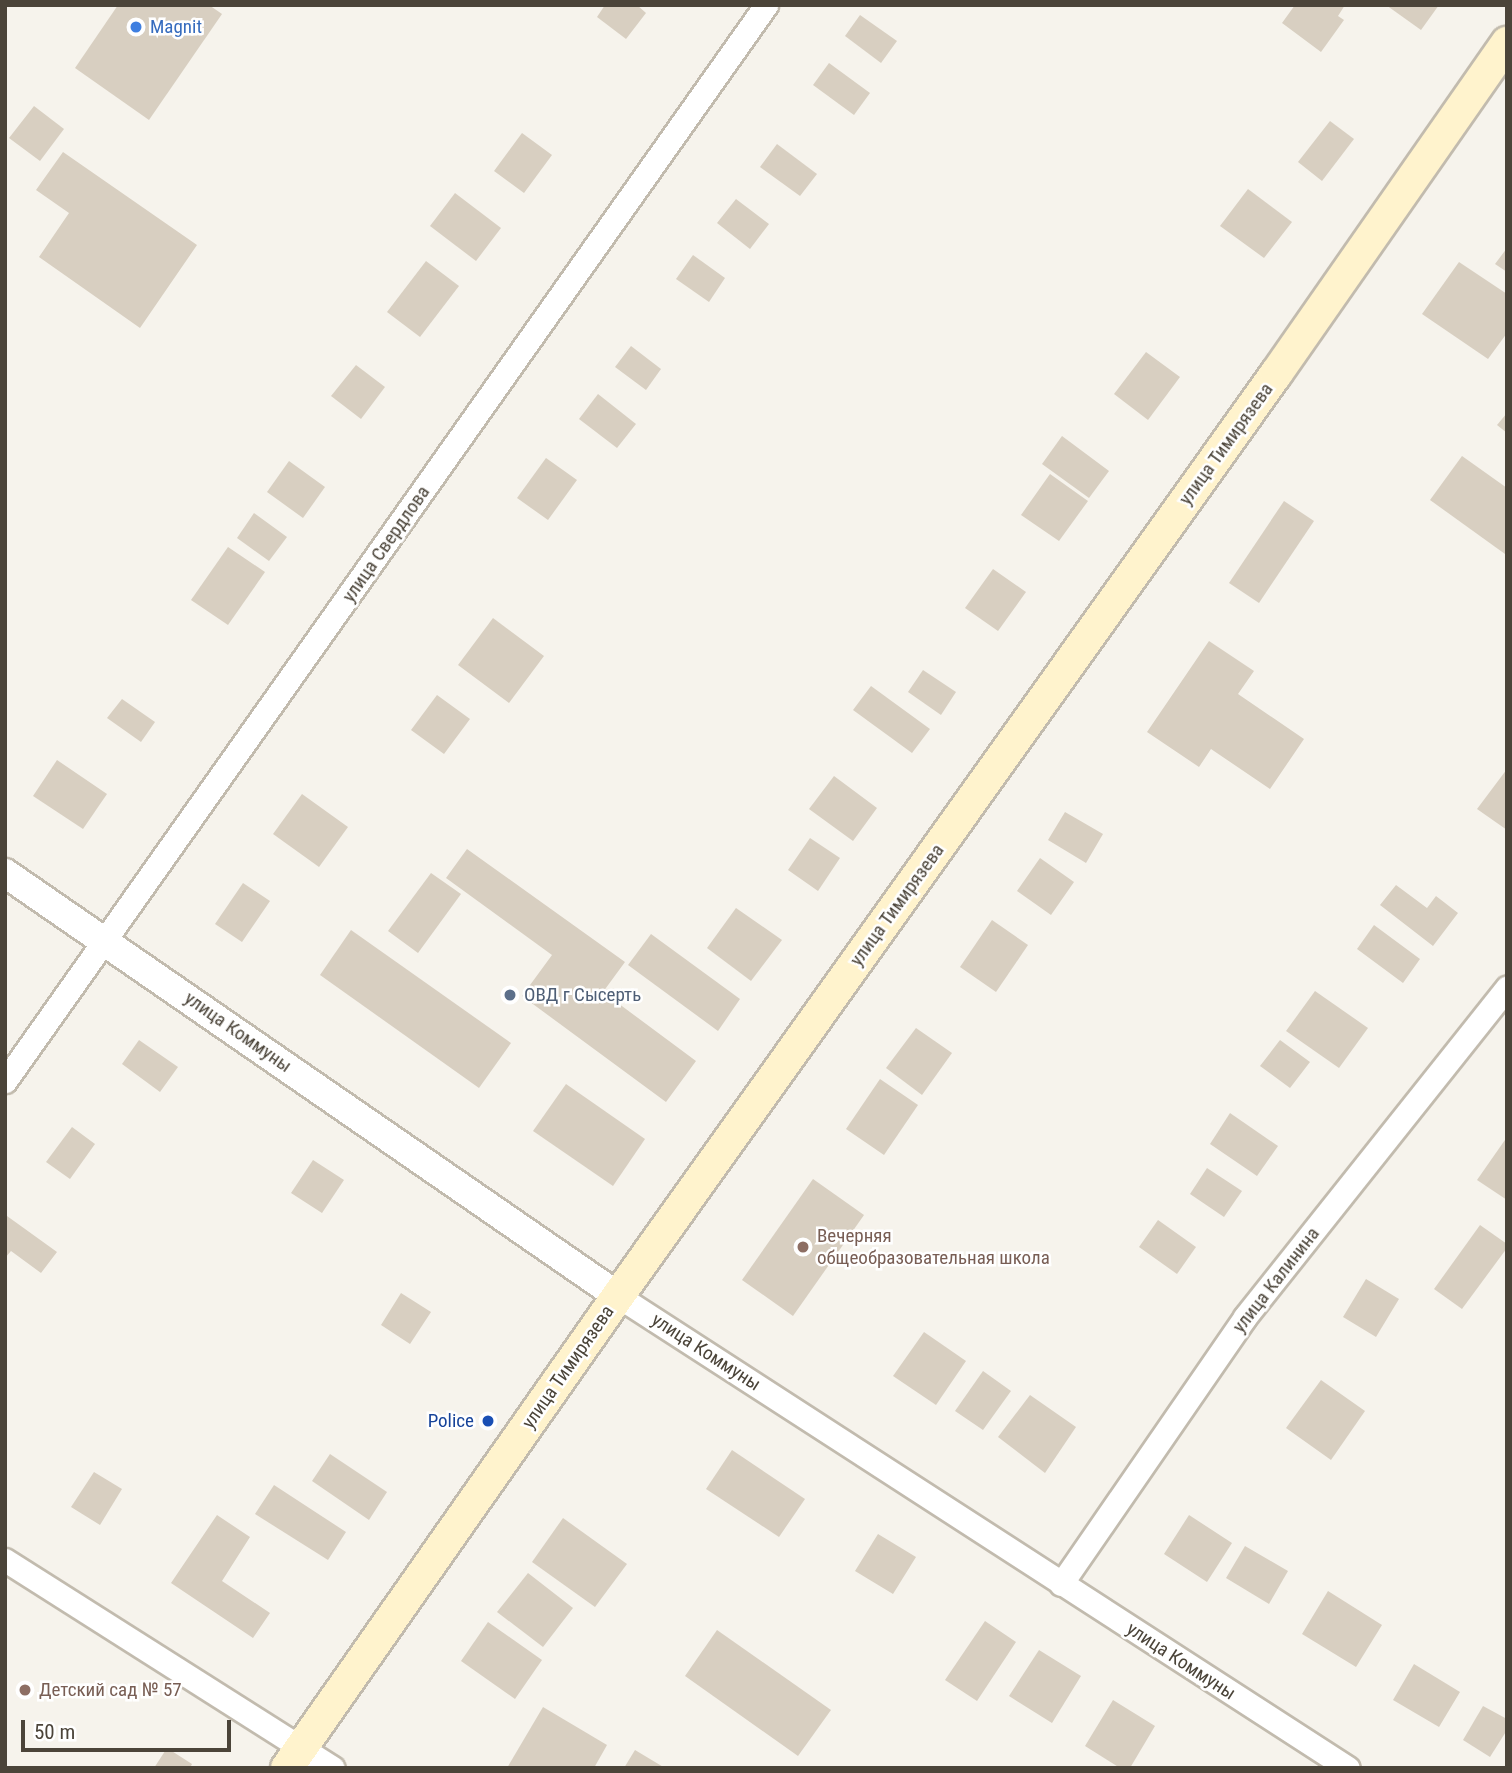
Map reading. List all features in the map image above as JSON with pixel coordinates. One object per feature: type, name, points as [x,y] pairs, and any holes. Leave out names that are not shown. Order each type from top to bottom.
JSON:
[{"type":"main road","name":"улица Тимирязева","points":[[294,1758],[618,1296],[1276,374],[1507,43]]},
{"type":"street","name":"улица Свердлова","points":[[5,1081],[766,5]]},
{"type":"street","name":"улица Коммуны","points":[[5,873],[618,1296],[1348,1768]]},
{"type":"street","name":"улица Калинина","points":[[1061,1584],[1245,1317],[1507,988]]},
{"type":"street","points":[[5,1560],[294,1758],[333,1768]]},
{"type":"building","points":[[118,5],[209,5],[222,14],[149,120],[75,68]]},
{"type":"building","points":[[605,5],[637,5],[646,13],[626,39],[597,17]]},
{"type":"building","points":[[1295,5],[1345,5],[1338,16],[1344,20],[1321,52],[1282,23]]},
{"type":"building","points":[[1386,5],[1439,5],[1421,30]]},
{"type":"building","points":[[860,15],[897,41],[881,63],[845,36]]},
{"type":"building","points":[[829,63],[870,93],[854,115],[813,85]]},
{"type":"building","points":[[34,106],[64,129],[40,161],[9,138]]},
{"type":"building","points":[[1330,121],[1354,139],[1322,181],[1298,162]]},
{"type":"building","points":[[522,133],[552,155],[524,193],[494,171]]},
{"type":"building","points":[[777,144],[817,174],[800,196],[760,167]]},
{"type":"building","points":[[63,152],[197,245],[140,328],[39,257],[69,213],[36,190]]},
{"type":"building","points":[[1248,189],[1292,222],[1264,258],[1220,226]]},
{"type":"building","points":[[455,193],[501,228],[476,261],[430,226]]},
{"type":"building","points":[[736,199],[769,224],[750,249],[717,223]]},
{"type":"building","points":[[1507,248],[1507,272],[1495,264]]},
{"type":"building","points":[[693,255],[725,278],[709,302],[676,279]]},
{"type":"building","points":[[426,261],[459,286],[420,337],[387,312]]},
{"type":"building","points":[[1459,262],[1507,294],[1507,333],[1488,359],[1422,314]]},
{"type":"building","points":[[631,346],[661,369],[646,390],[615,367]]},
{"type":"building","points":[[1146,352],[1180,377],[1148,420],[1114,394]]},
{"type":"building","points":[[356,365],[385,387],[361,419],[331,396]]},
{"type":"building","points":[[598,394],[636,424],[617,448],[579,419]]},
{"type":"building","points":[[1507,413],[1507,433],[1497,425]]},
{"type":"building","points":[[1062,436],[1109,471],[1089,498],[1042,464]]},
{"type":"building","points":[[1462,456],[1507,488],[1505,554],[1430,500]]},
{"type":"building","points":[[546,458],[577,480],[548,520],[517,498]]},
{"type":"building","points":[[289,461],[325,487],[303,518],[267,492]]},
{"type":"building","points":[[1050,474],[1088,501],[1059,541],[1021,515]]},
{"type":"building","points":[[1284,501],[1314,521],[1259,603],[1229,583]]},
{"type":"building","points":[[254,513],[287,537],[269,561],[237,538]]},
{"type":"building","points":[[228,547],[265,572],[228,625],[191,600]]},
{"type":"building","points":[[993,569],[1026,592],[998,631],[965,608]]},
{"type":"building","points":[[493,618],[544,656],[509,703],[458,665]]},
{"type":"building","points":[[1209,641],[1254,671],[1238,694],[1304,739],[1270,789],[1211,749],[1199,767],[1147,732]]},
{"type":"building","points":[[923,670],[956,692],[941,715],[908,692]]},
{"type":"building","points":[[871,686],[930,729],[912,753],[853,710]]},
{"type":"building","points":[[437,695],[470,719],[444,754],[411,730]]},
{"type":"building","points":[[122,699],[155,722],[141,742],[107,718]]},
{"type":"building","points":[[57,760],[107,794],[83,829],[33,796]]},
{"type":"building","points":[[1507,769],[1507,830],[1477,809]]},
{"type":"building","points":[[834,776],[877,808],[853,841],[809,809]]},
{"type":"building","points":[[302,794],[348,827],[319,867],[273,834]]},
{"type":"building","points":[[1065,812],[1103,834],[1086,863],[1048,840]]},
{"type":"building","points":[[810,838],[840,858],[818,891],[788,870]]},
{"type":"building","points":[[467,849],[625,962],[603,992],[696,1061],[666,1102],[522,996],[552,955],[446,878]]},
{"type":"building","points":[[1040,858],[1074,882],[1051,915],[1017,891]]},
{"type":"building","points":[[431,873],[461,894],[418,953],[388,931]]},
{"type":"building","points":[[243,883],[270,901],[242,942],[215,924]]},
{"type":"building","points":[[1396,885],[1427,908],[1436,896],[1458,913],[1433,946],[1380,905]]},
{"type":"building","points":[[736,908],[782,940],[751,981],[707,948]]},
{"type":"building","points":[[992,920],[1028,945],[996,992],[960,967]]},
{"type":"building","points":[[1374,925],[1420,959],[1403,983],[1357,949]]},
{"type":"building","points":[[351,930],[511,1043],[479,1088],[320,975]]},
{"type":"building","points":[[651,934],[740,999],[718,1031],[628,965]]},
{"type":"building","points":[[1315,991],[1368,1028],[1339,1068],[1286,1031]]},
{"type":"building","points":[[916,1028],[952,1053],[922,1095],[886,1068]]},
{"type":"building","points":[[139,1040],[178,1067],[160,1092],[122,1064]]},
{"type":"building","points":[[1280,1040],[1310,1062],[1290,1088],[1260,1066]]},
{"type":"building","points":[[880,1079],[918,1105],[884,1155],[846,1129]]},
{"type":"building","points":[[566,1084],[645,1139],[613,1186],[533,1131]]},
{"type":"building","points":[[1230,1113],[1278,1146],[1257,1176],[1210,1144]]},
{"type":"building","points":[[72,1127],[95,1144],[70,1179],[46,1162]]},
{"type":"building","points":[[1507,1137],[1507,1200],[1477,1180]]},
{"type":"building","points":[[313,1160],[344,1180],[322,1213],[291,1193]]},
{"type":"building","points":[[1207,1168],[1242,1191],[1224,1217],[1190,1194]]},
{"type":"building","name":"Вечерняя общеобразовательная школа","points":[[813,1179],[864,1215],[793,1316],[742,1280]]},
{"type":"building","points":[[7,1216],[57,1252],[41,1273],[11,1251],[5,1258]]},
{"type":"building","points":[[1158,1220],[1196,1247],[1177,1274],[1139,1247]]},
{"type":"building","points":[[1480,1225],[1507,1244],[1507,1248],[1462,1309],[1434,1289]]},
{"type":"building","points":[[1366,1279],[1399,1299],[1376,1337],[1343,1317]]},
{"type":"building","points":[[401,1293],[431,1312],[410,1344],[381,1325]]},
{"type":"building","points":[[924,1332],[966,1361],[936,1405],[893,1376]]},
{"type":"building","points":[[983,1371],[1011,1391],[983,1430],[955,1411]]},
{"type":"building","points":[[1321,1380],[1365,1411],[1331,1460],[1286,1428]]},
{"type":"building","points":[[1030,1395],[1076,1427],[1045,1473],[998,1437]]},
{"type":"building","points":[[732,1450],[805,1499],[779,1537],[706,1489]]},
{"type":"building","points":[[330,1454],[387,1492],[369,1520],[312,1481]]},
{"type":"building","points":[[94,1472],[122,1489],[100,1525],[71,1507]]},
{"type":"building","points":[[274,1485],[346,1532],[328,1560],[255,1514]]},
{"type":"building","points":[[217,1515],[250,1537],[222,1581],[270,1613],[253,1638],[171,1583]]},
{"type":"building","points":[[1189,1515],[1232,1543],[1207,1582],[1164,1554]]},
{"type":"building","points":[[563,1518],[627,1564],[595,1607],[532,1562]]},
{"type":"building","points":[[878,1534],[916,1557],[893,1594],[855,1571]]},
{"type":"building","points":[[1245,1546],[1288,1571],[1269,1604],[1226,1578]]},
{"type":"building","points":[[528,1573],[573,1608],[543,1647],[497,1612]]},
{"type":"building","points":[[1328,1591],[1382,1625],[1356,1667],[1302,1634]]},
{"type":"building","points":[[985,1621],[1016,1642],[977,1701],[945,1680]]},
{"type":"building","points":[[488,1622],[542,1660],[515,1699],[461,1661]]},
{"type":"building","points":[[717,1630],[831,1710],[798,1756],[685,1676]]},
{"type":"building","points":[[1039,1650],[1081,1676],[1052,1723],[1009,1696]]},
{"type":"building","points":[[1414,1664],[1460,1692],[1439,1727],[1393,1700]]},
{"type":"building","points":[[1113,1700],[1155,1726],[1130,1768],[1120,1768],[1085,1746]]},
{"type":"building","points":[[1483,1706],[1507,1719],[1507,1730],[1490,1757],[1463,1740]]},
{"type":"building","points":[[543,1707],[607,1745],[594,1768],[507,1768]]},
{"type":"building","points":[[167,1748],[192,1764],[190,1768],[154,1768]]},
{"type":"building","points":[[635,1750],[665,1768],[624,1768]]},
{"type":"place","name":"Magnit","points":[[136,27]]},
{"type":"place","name":"ОВД г Сысерть","points":[[510,995]]},
{"type":"place","name":"Вечерняя общеобразовательная школа","points":[[803,1247]]},
{"type":"place","name":"Police","points":[[488,1421]]},
{"type":"place","name":"Детский сад № 57","points":[[25,1690]]}]
